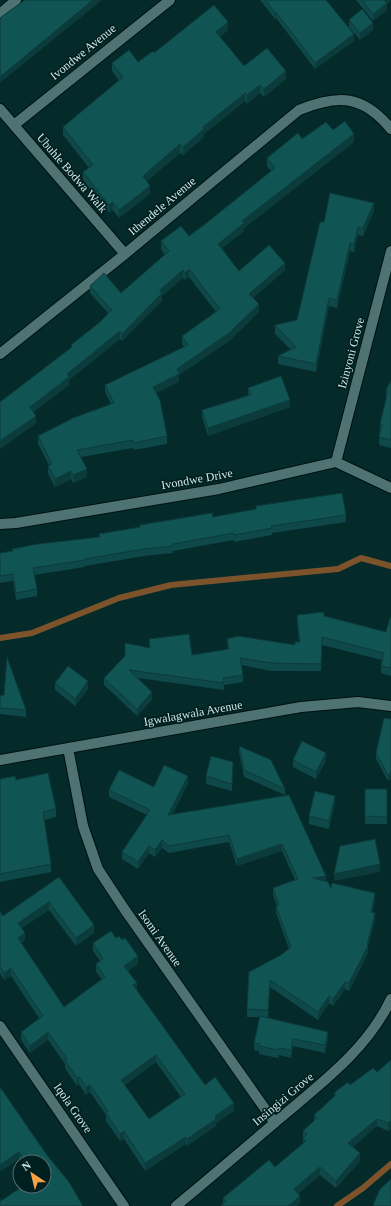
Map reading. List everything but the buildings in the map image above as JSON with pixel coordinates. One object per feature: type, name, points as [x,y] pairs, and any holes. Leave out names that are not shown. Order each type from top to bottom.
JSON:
[{"type":"street","points":[[0,14],[16,0]]},
{"type":"street","name":"Ivondwe Avenue","points":[[14,125],[170,0]]},
{"type":"street","name":"Ithendele Avenue","points":[[0,354],[299,110],[325,101],[349,101],[367,106],[380,116],[391,130]]},
{"type":"street","name":"Ubuhle Bodwa Walk","points":[[0,109],[124,254]]},
{"type":"street","name":"Izinyoni Grove","points":[[336,462],[391,251]]},
{"type":"street","points":[[336,462],[391,488]]},
{"type":"street","name":"Ivondwe Drive","points":[[0,524],[16,523],[219,489],[336,462]]},
{"type":"street","name":"Igwalagwala Avenue","points":[[0,760],[300,707],[358,702],[391,706]]},
{"type":"street","name":"Isomi Avenue","points":[[68,748],[83,826],[98,869],[125,910],[275,1123]]},
{"type":"street","name":"Insingizi Grove","points":[[176,1206],[324,1081],[365,1042],[384,1014],[391,999]]},
{"type":"street","name":"Iqola Grove","points":[[0,1026],[124,1206]]},
{"type":"waterway","points":[[0,638],[32,633],[119,598],[171,585],[338,569],[361,558],[391,566]]},
{"type":"waterway","points":[[337,1206],[363,1188],[391,1164]]}]
